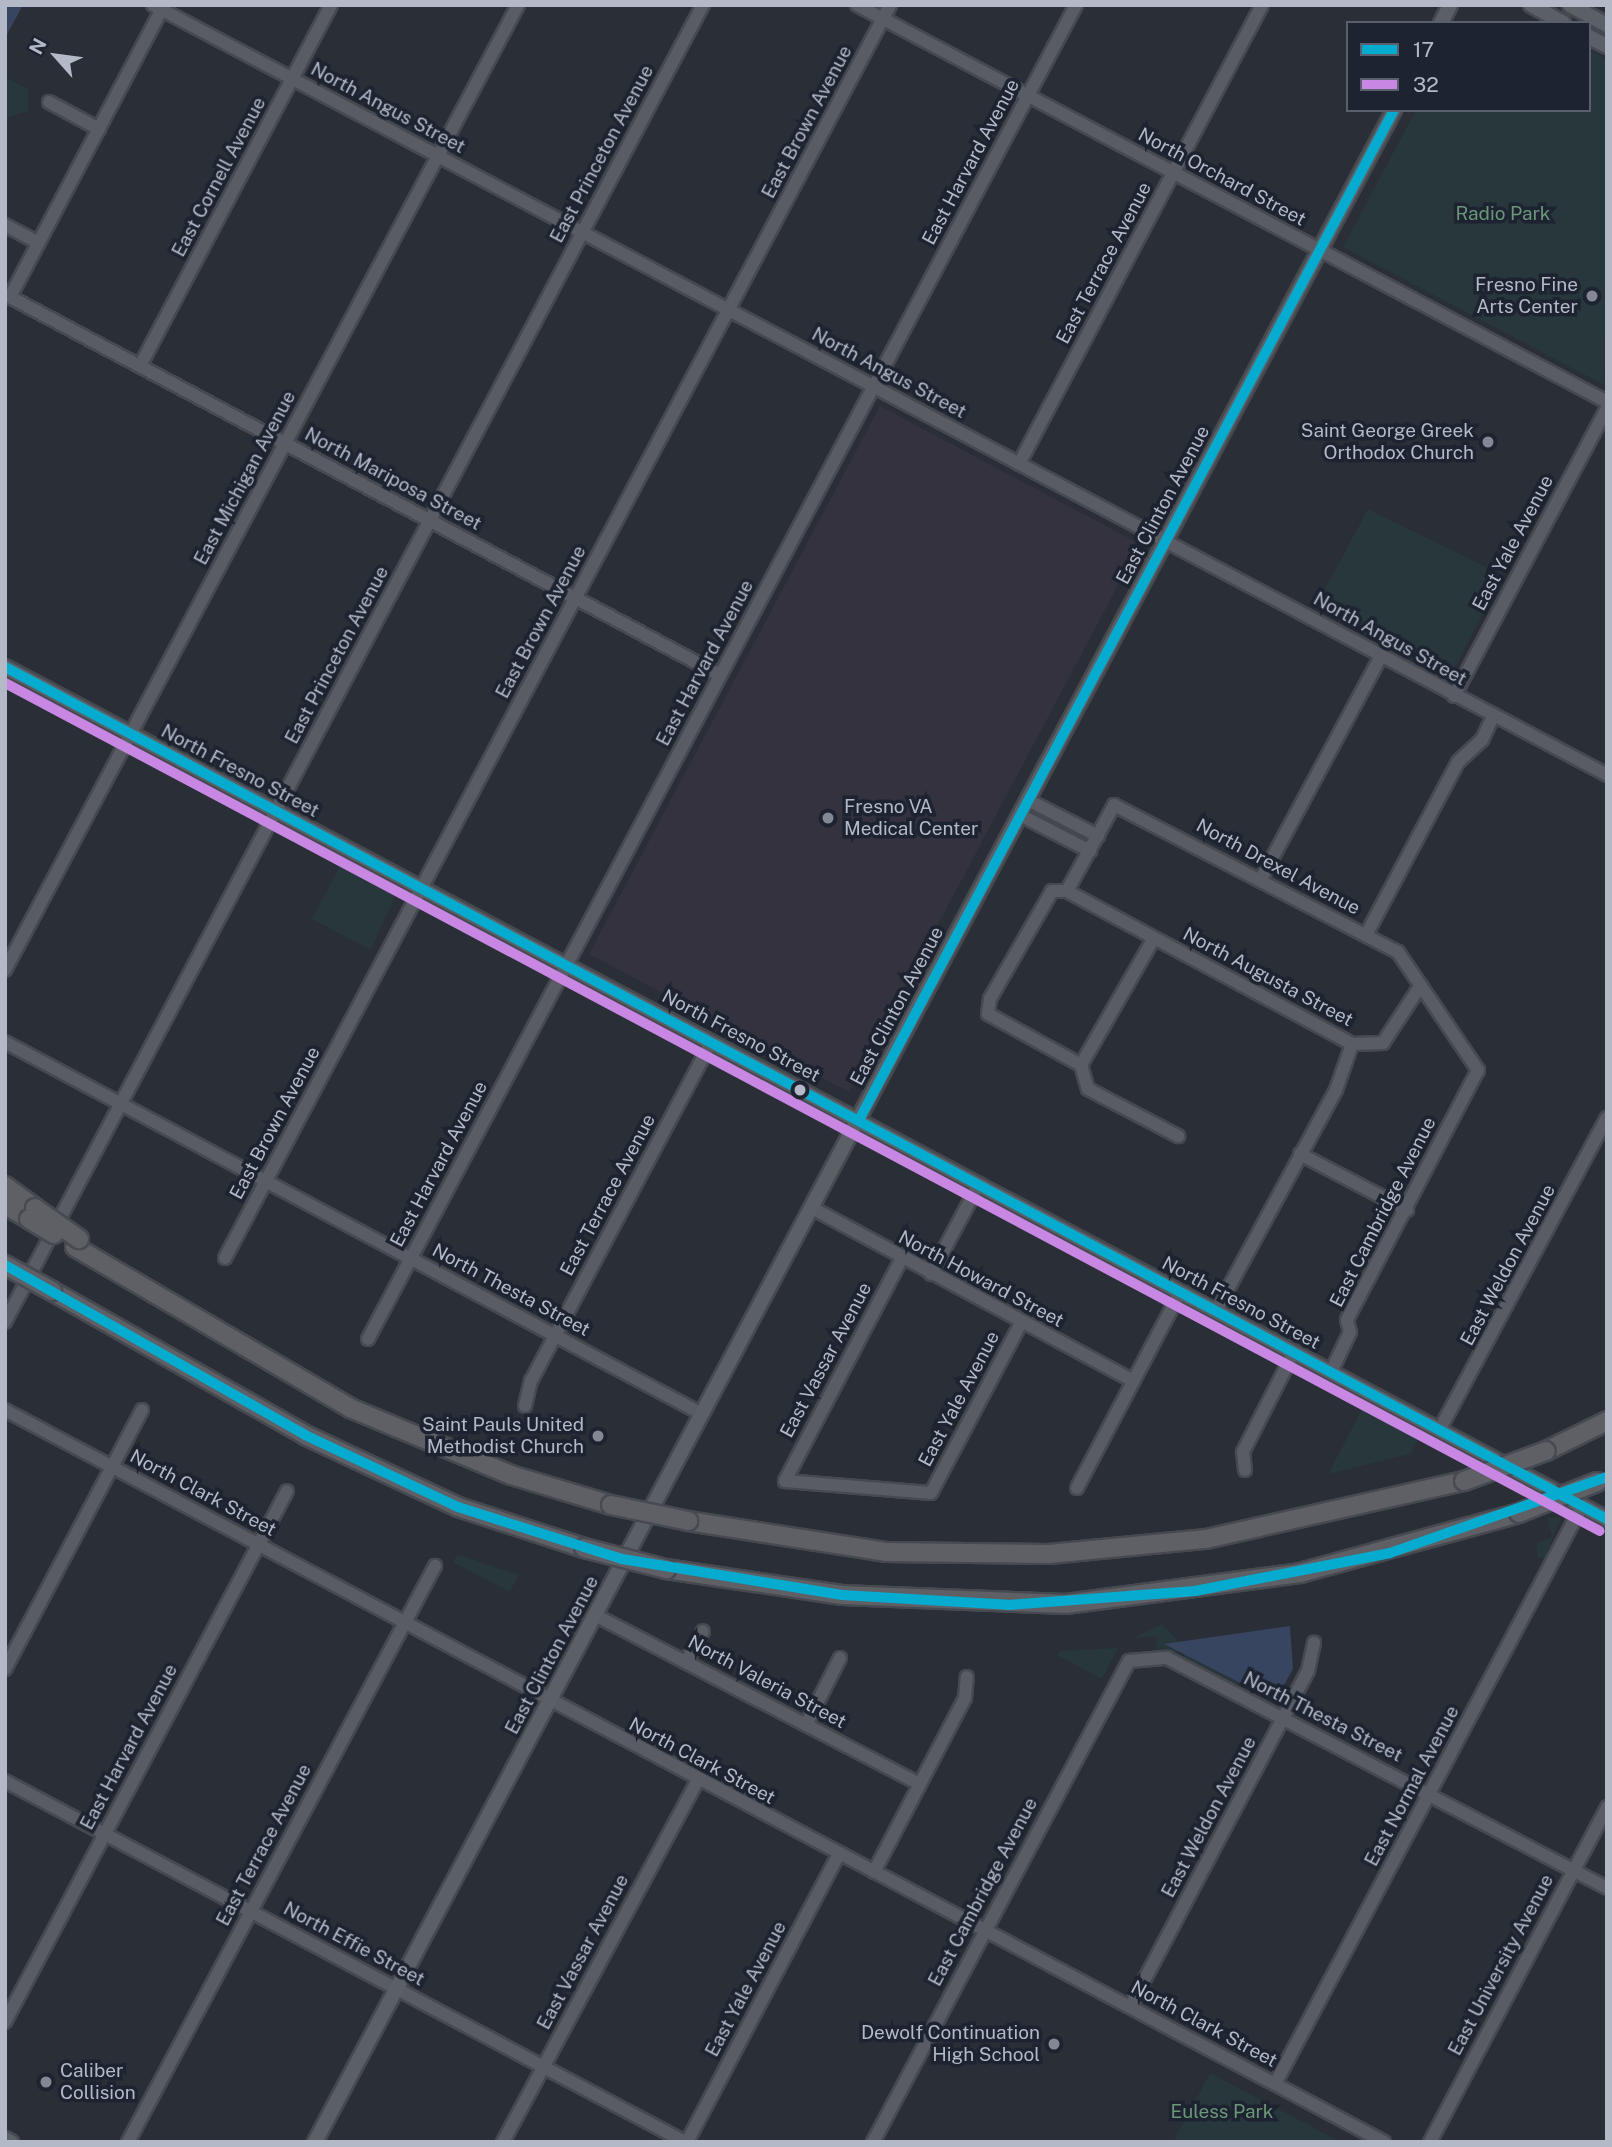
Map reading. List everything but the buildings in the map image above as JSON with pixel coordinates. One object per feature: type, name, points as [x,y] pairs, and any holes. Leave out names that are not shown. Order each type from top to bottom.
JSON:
[{"type":"highway","points":[[5,1186],[32,1213],[165,1300],[351,1408],[511,1475],[611,1505],[688,1521],[886,1552],[1049,1554],[1206,1539],[1464,1481],[1546,1451],[1607,1421]]},
{"type":"highway","points":[[5,1205],[32,1213]]},
{"type":"highway","points":[[5,1265],[305,1435],[458,1507],[584,1548],[666,1569],[842,1595],[1066,1604],[1300,1573],[1520,1513],[1604,1480]]},
{"type":"main road","points":[[1442,21],[1450,5]]},
{"type":"main road","points":[[1531,5],[1559,21]]},
{"type":"main road","points":[[1570,5],[1607,25]]},
{"type":"main road","points":[[1591,38],[1607,47]]},
{"type":"main road","name":"East Clinton Avenue","points":[[314,2142],[1394,112]]},
{"type":"main road","name":"North Fresno Street","points":[[5,667],[1607,1519]]},
{"type":"main road","points":[[5,2139],[11,2142]]},
{"type":"street","name":"East Cornell Avenue","points":[[140,366],[331,5]]},
{"type":"street","name":"East Michigan Avenue","points":[[5,970],[518,5]]},
{"type":"street","name":"East Princeton Avenue","points":[[5,1322],[703,5]]},
{"type":"street","name":"North Orchard Street","points":[[857,5],[1607,402]]},
{"type":"street","name":"East Brown Avenue","points":[[225,1258],[890,5]]},
{"type":"street","name":"East Harvard Avenue","points":[[368,1339],[1076,5]]},
{"type":"street","name":"East Terrace Avenue","points":[[1019,464],[1262,5]]},
{"type":"street","name":"North Angus Street","points":[[160,7],[1607,775]]},
{"type":"street","points":[[5,225],[39,243],[160,7]]},
{"type":"street","points":[[49,102],[99,129]]},
{"type":"street","name":"North Mariposa Street","points":[[39,243],[10,297],[720,675]]},
{"type":"street","name":"East Yale Avenue","points":[[1454,696],[1607,408]]},
{"type":"street","points":[[1261,879],[1381,656]]},
{"type":"street","points":[[1366,935],[1460,759],[1482,740],[1493,716]]},
{"type":"street","points":[[1028,800],[1098,836],[1067,891],[1052,891],[990,999],[988,1014],[1082,1065]]},
{"type":"street","name":"North Drexel Avenue","points":[[1098,836],[1114,804],[1398,952],[1478,1070]]},
{"type":"street","points":[[1020,815],[1090,850]]},
{"type":"street","name":"North Augusta Street","points":[[1067,891],[1352,1044],[1300,1154],[1216,1311]]},
{"type":"street","points":[[1154,938],[1082,1065],[1088,1089],[1178,1136]]},
{"type":"street","points":[[1352,1044],[1384,1043],[1421,985]]},
{"type":"street","name":"North Thesta Street","points":[[5,1042],[702,1414]]},
{"type":"street","name":"East Terrace Avenue","points":[[525,1406],[555,1336],[711,1042]]},
{"type":"street","name":"East Cambridge Avenue","points":[[1331,1372],[1350,1332],[1348,1320],[1478,1070]]},
{"type":"street","name":"East Weldon Avenue","points":[[1440,1429],[1601,1144],[1607,1118]]},
{"type":"street","points":[[1300,1154],[1407,1210]]},
{"type":"street","points":[[931,1273],[979,1184]]},
{"type":"street","name":"North Howard Street","points":[[812,1209],[1133,1381]]},
{"type":"street","name":"East Vassar Avenue","points":[[902,1258],[785,1480],[931,1493]]},
{"type":"street","points":[[1077,1488],[1180,1293]]},
{"type":"street","name":"East Yale Avenue","points":[[931,1493],[1021,1323]]},
{"type":"street","points":[[1245,1470],[1243,1452],[1294,1352]]},
{"type":"street","name":"North Clark Street","points":[[5,1410],[405,1622],[697,1781],[1384,2142]]},
{"type":"street","points":[[5,1669],[142,1410]]},
{"type":"street","name":"East Harvard Avenue","points":[[5,2022],[287,1490]]},
{"type":"street","name":"East Normal Avenue","points":[[1275,2084],[1583,1506]]},
{"type":"street","name":"East Terrace Avenue","points":[[128,2142],[435,1566]]},
{"type":"street","name":"North Valeria Street","points":[[595,1615],[920,1784]]},
{"type":"street","points":[[686,1662],[703,1631]]},
{"type":"street","name":"East Weldon Avenue","points":[[1130,2007],[1284,1717],[1314,1643]]},
{"type":"street","points":[[806,1725],[840,1658]]},
{"type":"street","name":"North Thesta Street","points":[[1129,1661],[1167,1658],[1607,1888]]},
{"type":"street","name":"East Cambridge Avenue","points":[[873,2142],[1129,1661]]},
{"type":"street","points":[[874,1872],[965,1698],[967,1677]]},
{"type":"street","name":"North Effie Street","points":[[5,1781],[686,2142]]},
{"type":"street","name":"East Vassar Avenue","points":[[503,2142],[697,1781]]},
{"type":"street","name":"East University Avenue","points":[[1430,2142],[1607,1807]]},
{"type":"street","name":"East Yale Avenue","points":[[686,2142],[839,1854]]},
{"type":"shaded area","name":"Fresno VA Medical Center","points":[[880,406],[1140,544],[849,1092],[589,954]]},
{"type":"green space","name":"Radio Park","points":[[1591,51],[1607,59],[1604,385],[1343,247],[1415,112],[1591,112]]},
{"type":"green space","points":[[5,77],[28,89],[28,111],[5,118]]},
{"type":"green space","points":[[1368,509],[1502,575],[1452,674],[1317,604]]},
{"type":"green space","points":[[340,866],[395,896],[371,950],[312,919]]},
{"type":"green space","points":[[1362,1409],[1418,1439],[1410,1454],[1328,1474]]},
{"type":"green space","points":[[1561,1517],[1545,1558],[1538,1558],[1536,1544],[1552,1537],[1547,1518]]},
{"type":"green space","points":[[457,1554],[519,1575],[510,1592],[453,1562]]},
{"type":"green space","points":[[1162,1624],[1184,1647],[1243,1683],[1232,1685],[1208,1674],[1185,1661],[1183,1652],[1157,1652],[1156,1636],[1131,1639]]},
{"type":"green space","points":[[1118,1648],[1102,1679],[1057,1655],[1060,1651]]},
{"type":"green space","name":"Euless Park","points":[[1210,2073],[1341,2142],[1173,2142]]},
{"type":"water","points":[[5,5],[23,5],[5,38]]},
{"type":"water","points":[[1290,1626],[1293,1669],[1278,1696],[1270,1698],[1164,1644]]},
{"type":"transit line","name":"17","points":[[859,1120],[1393,112]]},
{"type":"transit line","name":"17","points":[[5,667],[1607,1519]]},
{"type":"transit line","name":"32","points":[[5,683],[1600,1531]]},
{"type":"transit line","name":"17","points":[[5,1265],[305,1435],[458,1507],[622,1559],[842,1595],[1008,1605],[1195,1591],[1390,1553],[1607,1477]]},
{"type":"place","name":"Fresno Fine Arts Center","points":[[1592,296]]},
{"type":"place","name":"Saint George Greek Orthodox Church","points":[[1488,442]]},
{"type":"place","name":"Fresno VA Medical Center","points":[[828,818]]},
{"type":"place","name":"Saint Pauls United Methodist Church","points":[[598,1436]]},
{"type":"place","name":"Dewolf Continuation High School","points":[[1054,2044]]},
{"type":"place","name":"Caliber Collision","points":[[46,2082]]}]
